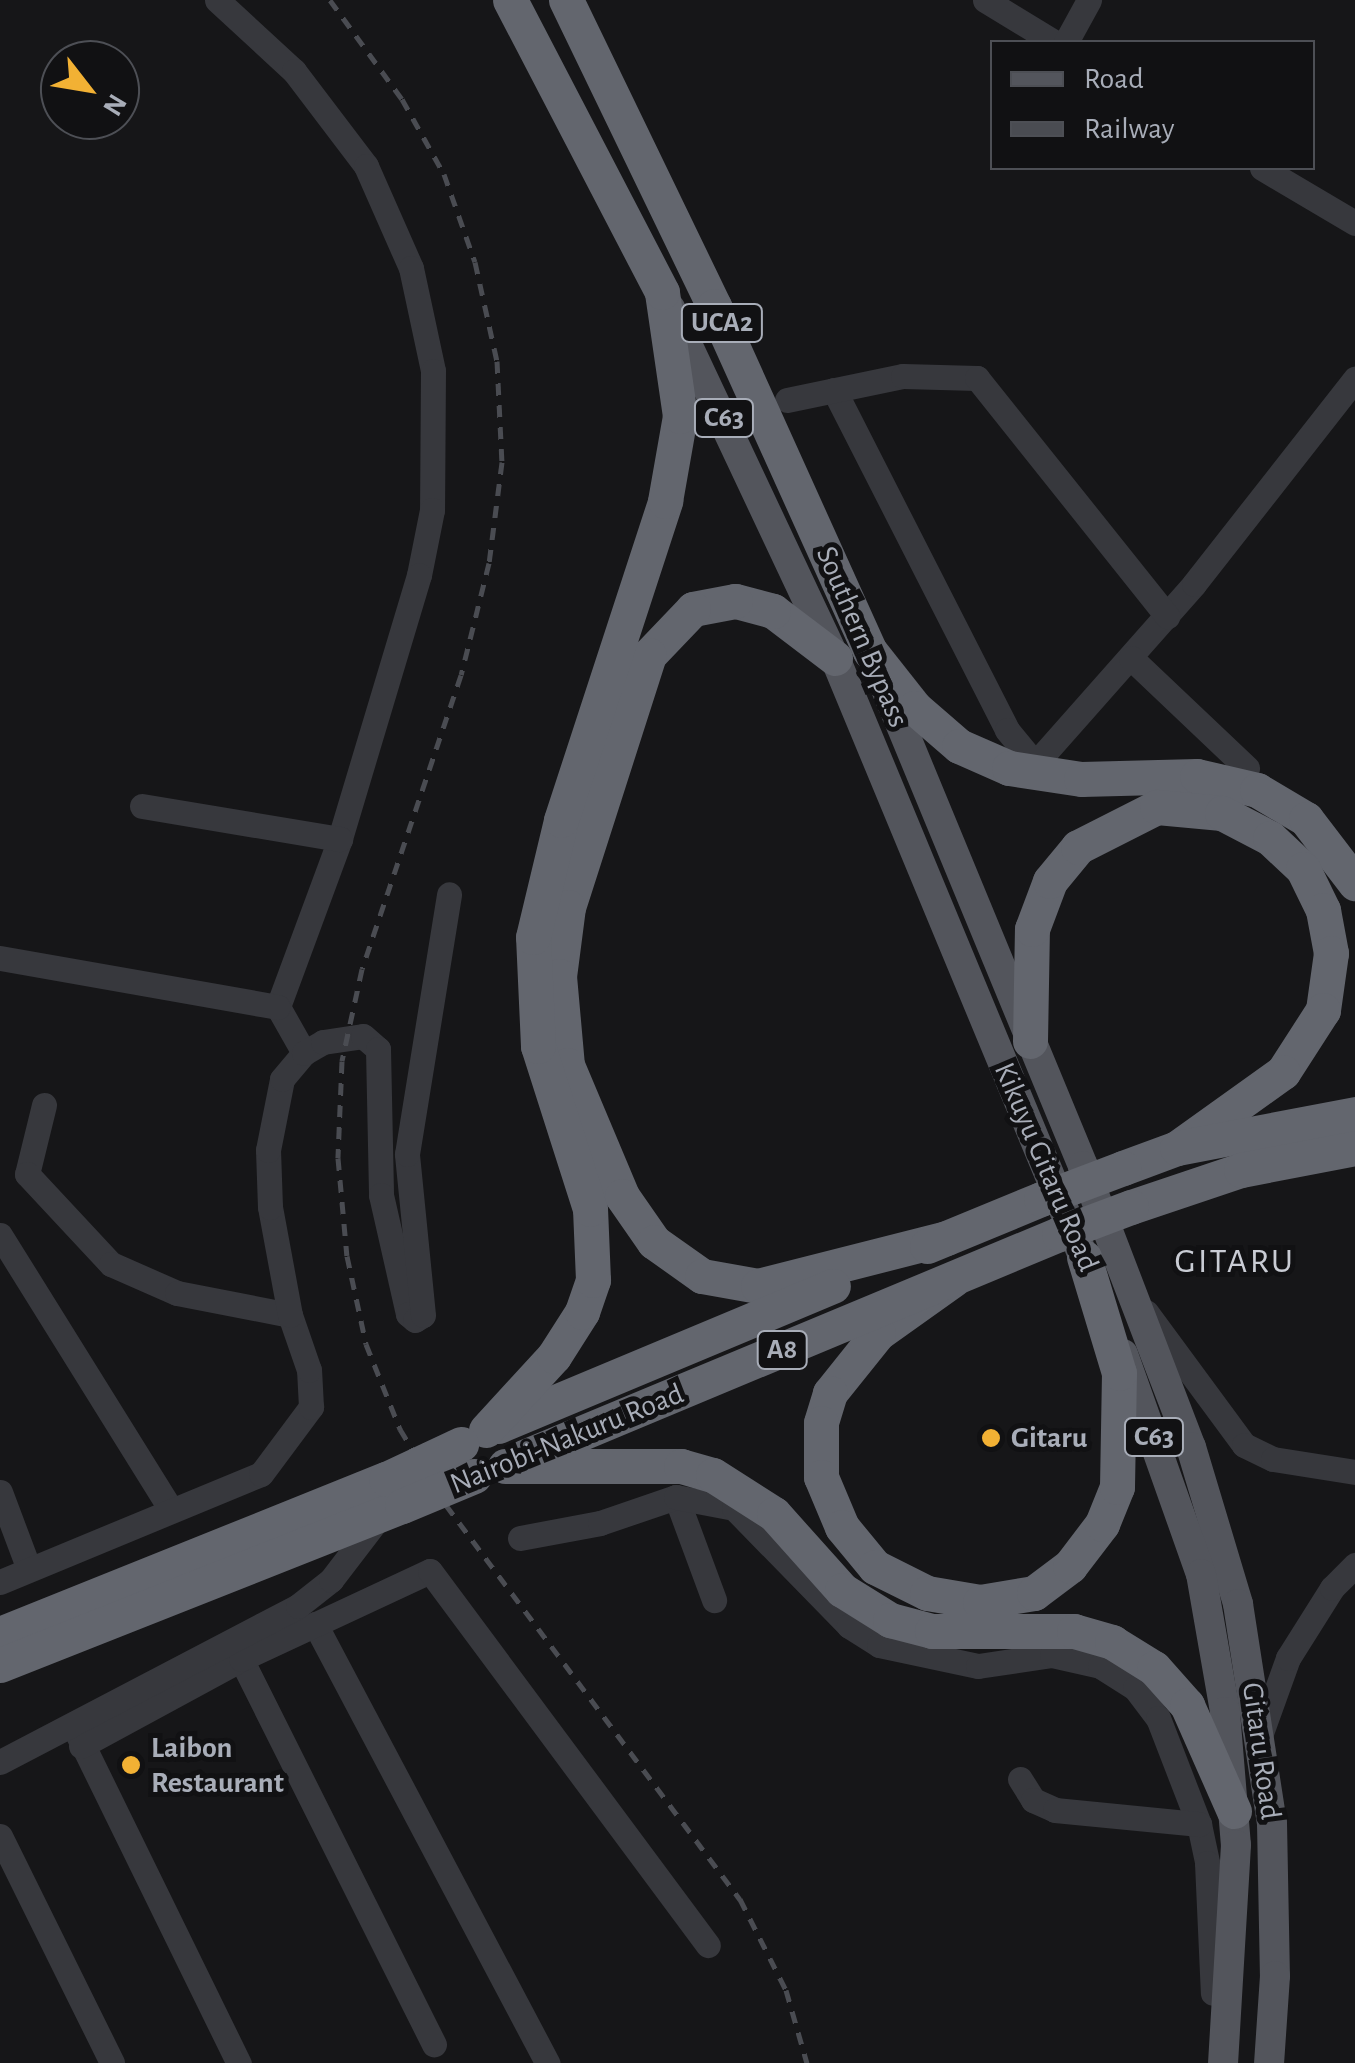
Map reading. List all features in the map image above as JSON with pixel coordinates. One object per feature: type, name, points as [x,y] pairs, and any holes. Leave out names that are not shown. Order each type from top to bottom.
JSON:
[{"type":"highway","name":"Southern Bypass","points":[[510,0],[662,292]]},
{"type":"highway","name":"Southern Bypass","points":[[566,0],[714,306],[870,651]]},
{"type":"highway","points":[[481,1454],[554,1356],[582,1312],[593,1280],[590,1209],[538,1046],[532,937],[561,820],[675,460],[680,416],[662,292]]},
{"type":"highway","points":[[835,658],[772,611],[735,601],[693,609],[649,655],[568,908],[559,976],[567,1065],[622,1196],[654,1242],[702,1276],[758,1286],[947,1238]]},
{"type":"highway","name":"UCA2","points":[[870,651],[935,728],[982,758],[1081,780],[1197,776],[1236,782],[1306,820],[1355,884]]},
{"type":"highway","points":[[1030,1041],[1032,929],[1050,881],[1078,847],[1096,832],[1157,806],[1222,813],[1270,838],[1303,868],[1323,910],[1331,952],[1323,1010],[1283,1072],[1177,1148]]},
{"type":"highway","name":"A8","points":[[1177,1148],[1355,1114]]},
{"type":"highway","name":"Nairobi-Nakuru Road","points":[[0,1666],[389,1500],[947,1238],[1177,1148]]},
{"type":"highway","name":"Nairobi-Nakuru Road","points":[[481,1454],[954,1279],[1071,1245],[1132,1207],[1241,1170],[1355,1148]]},
{"type":"highway","points":[[954,1279],[878,1333],[830,1393],[821,1424],[821,1477],[842,1527],[875,1566],[927,1593],[980,1602],[1034,1593],[1070,1566],[1102,1524],[1117,1486],[1119,1374],[1071,1245]]},
{"type":"highway","name":"C63","points":[[481,1454],[697,1471],[774,1514],[842,1590],[890,1620],[932,1631],[1074,1631],[1112,1642],[1154,1668],[1188,1704],[1234,1811]]},
{"type":"highway","name":"Nairobi-Nakuru Road","points":[[0,1634],[389,1500]]},
{"type":"main road","name":"Southern Bypass","points":[[662,292],[785,544]]},
{"type":"main road","name":"Kikuyu Gitaru Road","points":[[785,544],[835,658],[1200,1574],[1234,1811]]},
{"type":"main road","name":"Southern Bypass","points":[[870,651],[1128,1287]]},
{"type":"main road","name":"Gitaru Road","points":[[1128,1287],[1191,1447],[1238,1604],[1261,1733],[1274,1900],[1269,2063]]},
{"type":"main road","name":"Gitaru Road","points":[[1222,2063],[1234,1811]]},
{"type":"street","points":[[217,0],[294,71],[366,166],[411,268],[431,351],[433,484],[427,538],[340,838],[278,1008]]},
{"type":"street","points":[[985,0],[1051,40]]},
{"type":"street","points":[[1067,40],[1089,0]]},
{"type":"street","points":[[1265,170],[1355,223]]},
{"type":"street","points":[[786,400],[903,376],[976,378],[1167,616]]},
{"type":"street","points":[[834,390],[1029,761],[1041,764],[1167,616],[1355,379]]},
{"type":"street","points":[[1131,658],[1247,768]]},
{"type":"street","points":[[142,806],[340,838]]},
{"type":"street","points":[[0,1582],[262,1474],[310,1407],[309,1370],[290,1315],[268,1150],[282,1079],[304,1052],[363,1036],[378,1049],[381,1194],[408,1314],[420,1318],[406,1154],[449,894]]},
{"type":"street","points":[[0,958],[278,1008],[304,1052]]},
{"type":"street","points":[[44,1105],[28,1174],[111,1264],[178,1293],[290,1315]]},
{"type":"street","points":[[0,1235],[170,1510]]},
{"type":"street","points":[[1128,1287],[1244,1445],[1273,1459],[1355,1472]]},
{"type":"street","points":[[0,1492],[30,1569]]},
{"type":"street","points":[[676,1497],[714,1600]]},
{"type":"street","points":[[520,1538],[600,1523],[676,1497],[734,1508],[849,1626],[879,1645],[978,1666],[1052,1654],[1100,1666],[1124,1680],[1158,1718],[1199,1824],[1214,1962],[1209,2063]]},
{"type":"street","points":[[78,1735],[266,1627],[331,1580],[389,1500]]},
{"type":"street","points":[[1261,1733],[1288,1658],[1332,1588],[1355,1565]]},
{"type":"street","points":[[0,1762],[78,1735],[430,1570],[708,1945]]},
{"type":"street","points":[[315,1624],[547,2063]]},
{"type":"street","points":[[241,1660],[434,2044]]},
{"type":"street","points":[[78,1735],[239,2063]]},
{"type":"street","points":[[1020,1779],[1033,1800],[1055,1810],[1199,1824]]},
{"type":"street","points":[[0,1836],[112,2063]]},
{"type":"railway","points":[[330,0],[402,99],[444,174],[475,262],[497,361],[502,462],[489,563],[461,675],[362,969],[342,1061],[338,1158],[347,1256],[366,1344],[400,1429],[446,1505],[740,1899],[786,1990],[807,2063]]},
{"type":"place","name":"Gitaru","points":[[991,1438]]},
{"type":"place","name":"Laibon Restaurant","points":[[131,1765]]},
{"type":"district","name":"GITARU","points":[[1235,1262]]}]
